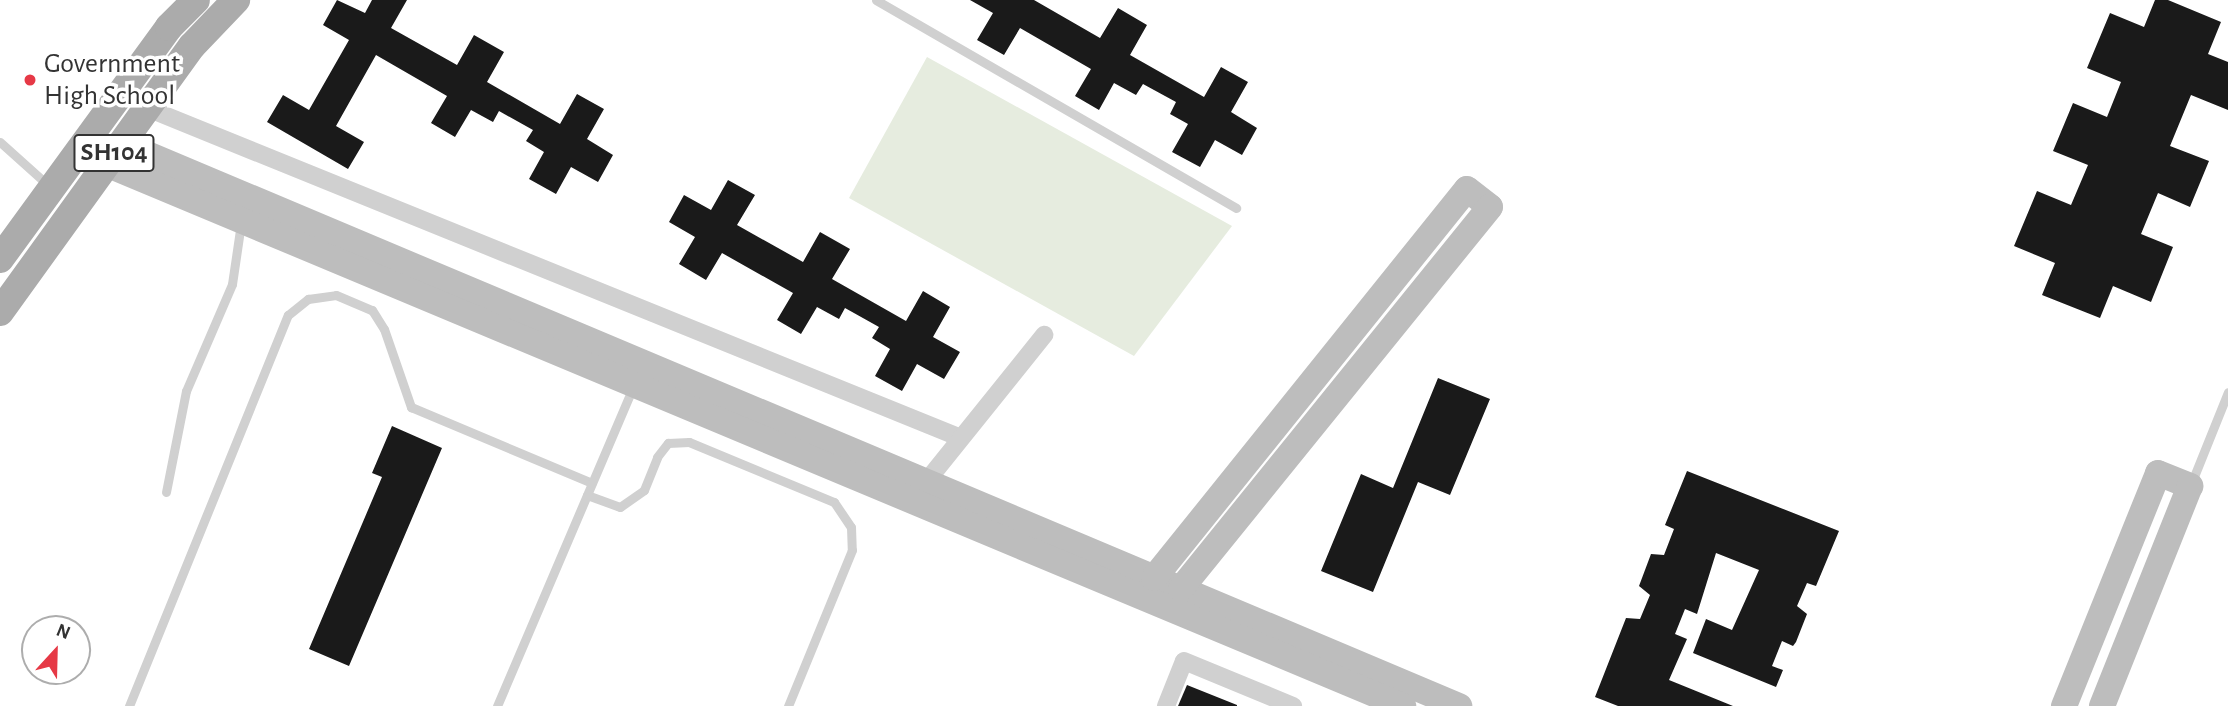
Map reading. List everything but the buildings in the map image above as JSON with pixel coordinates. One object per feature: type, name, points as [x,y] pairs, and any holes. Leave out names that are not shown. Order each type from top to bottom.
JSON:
[{"type":"main road","name":"SH104","points":[[0,259],[169,27],[196,0]]},
{"type":"main road","name":"SH104","points":[[0,312],[192,46],[236,0]]},
{"type":"street","points":[[147,108],[961,439]]},
{"type":"street","points":[[113,154],[242,221],[926,482],[1459,706]]},
{"type":"street","points":[[113,154],[638,374],[1403,706]]},
{"type":"street","points":[[1154,578],[1467,189],[1490,207],[1181,589]]},
{"type":"street","points":[[926,482],[1044,335]]},
{"type":"street","points":[[2064,706],[2158,473],[2190,486],[2102,706]]},
{"type":"street","points":[[1166,706],[1184,662],[1293,706]]},
{"type":"lane","points":[[876,0],[1236,208]]},
{"type":"lane","points":[[0,142],[51,189]]},
{"type":"lane","points":[[166,492],[186,391],[232,284],[242,221]]},
{"type":"lane","points":[[129,706],[288,315],[308,299],[336,295],[372,310],[384,329],[411,407],[592,483]]},
{"type":"lane","points":[[498,706],[638,374]]},
{"type":"lane","points":[[2190,486],[2228,392]]},
{"type":"lane","points":[[587,495],[620,507],[644,490],[657,457],[668,443],[689,442],[834,502],[851,527],[852,550],[788,706]]},
{"type":"shaded area","points":[[927,57],[1232,226],[1134,356],[849,198]]},
{"type":"place","name":"Government High School","points":[[30,80]]}]
